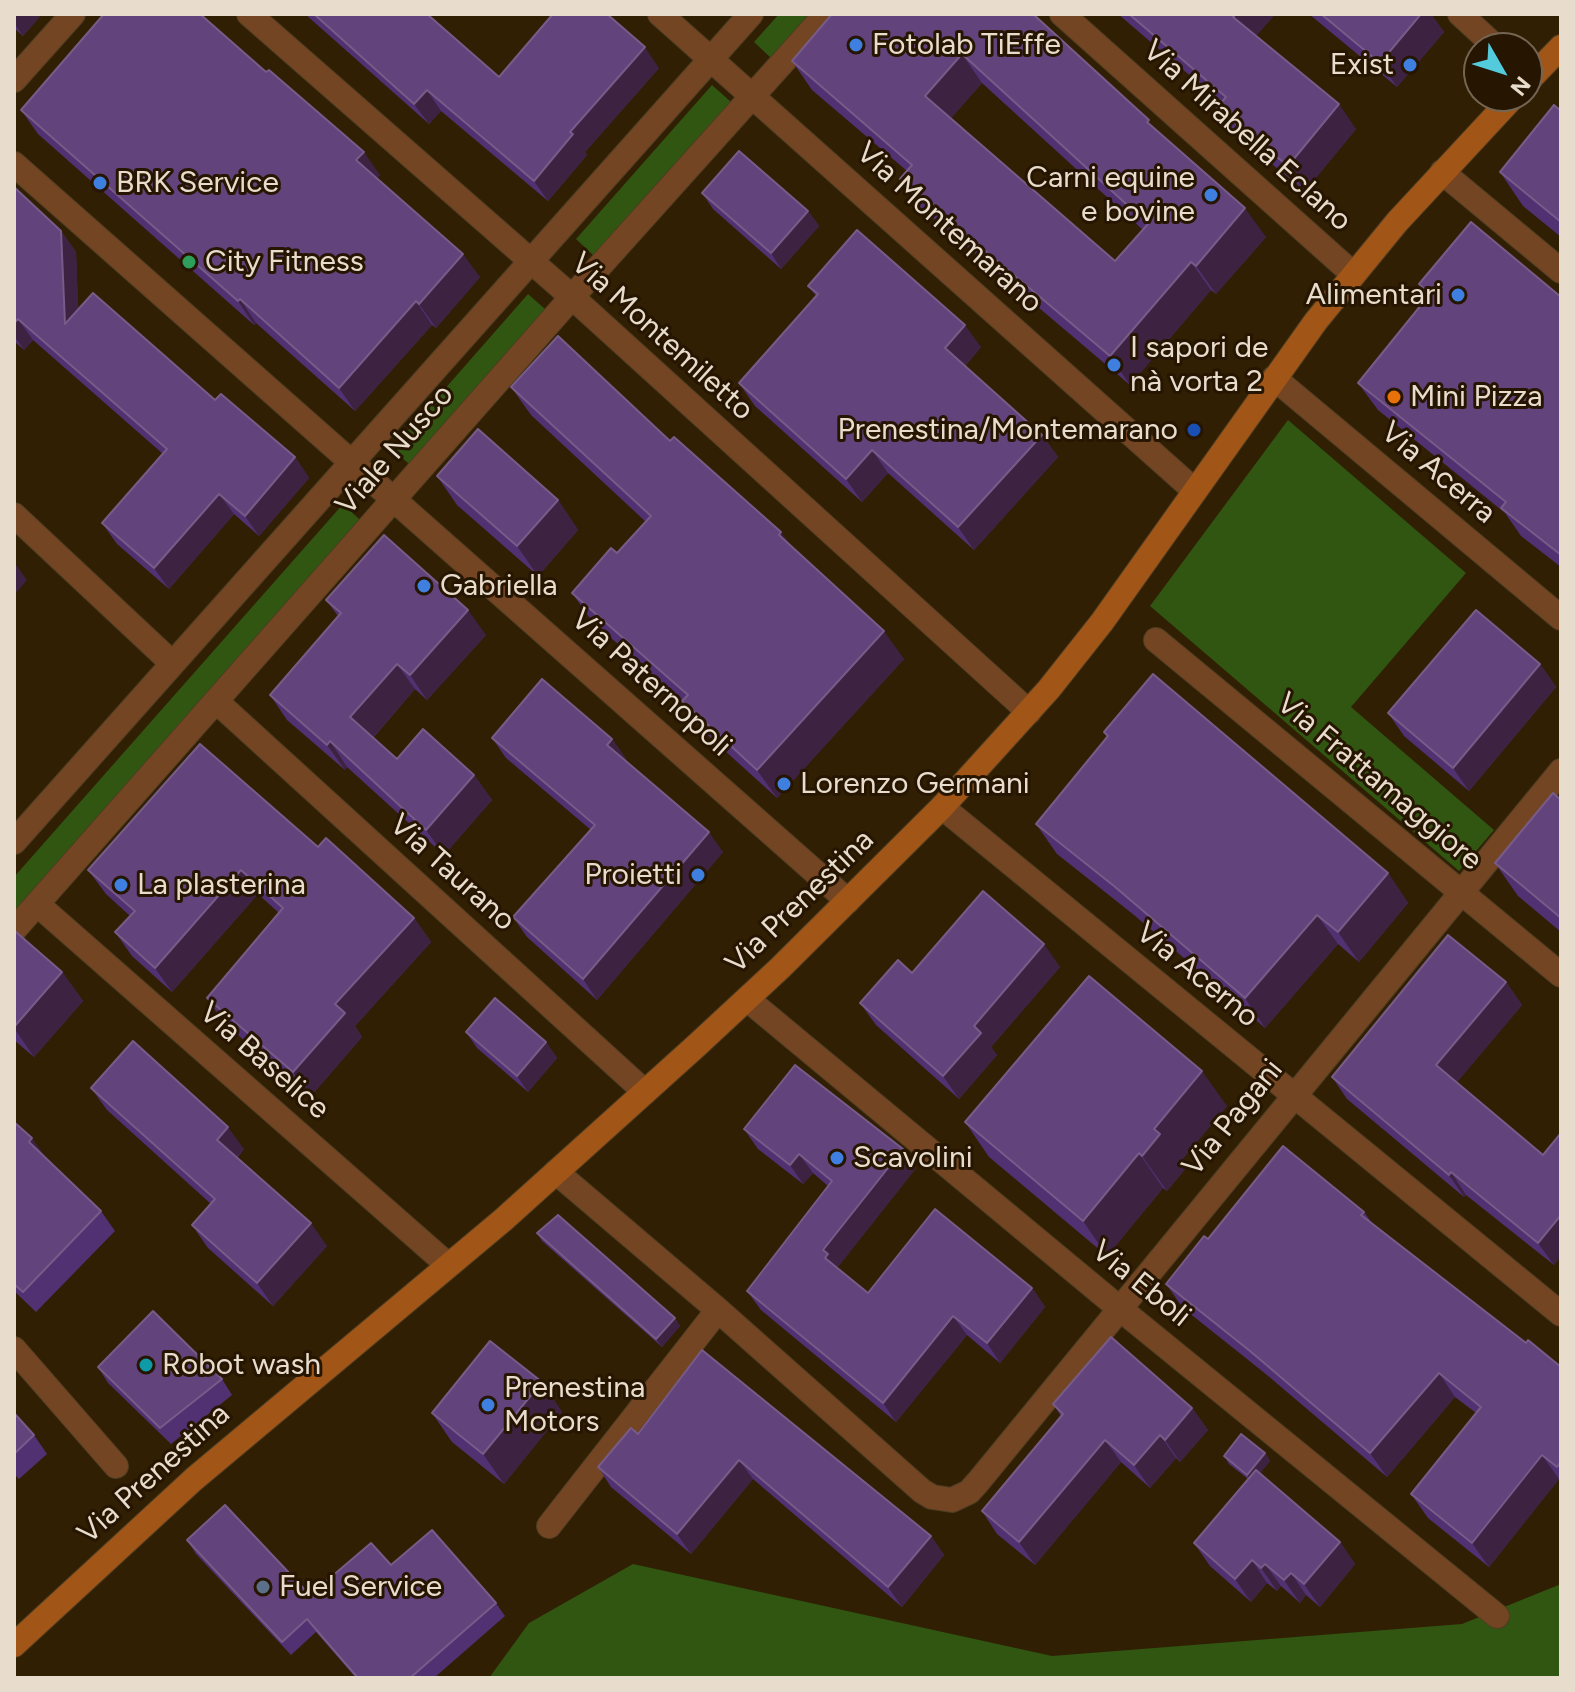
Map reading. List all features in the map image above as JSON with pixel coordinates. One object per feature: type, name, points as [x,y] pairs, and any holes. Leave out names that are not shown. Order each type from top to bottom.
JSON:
[{"type":"main road","points":[[1543,64],[1561,47]]},
{"type":"main road","name":"Via Prenestina","points":[[14,1645],[194,1479],[448,1265],[645,1092],[747,999],[942,807],[1029,712],[1102,622],[1274,378],[1353,274],[1499,112]]},
{"type":"street","points":[[14,80],[73,14]]},
{"type":"street","name":"Via Montemiletto","points":[[249,14],[572,297],[1029,712]]},
{"type":"street","name":"Via Montemarano","points":[[660,14],[1195,491]]},
{"type":"street","name":"Viale Nusco","points":[[14,842],[751,14]]},
{"type":"street","name":"Viale Nusco","points":[[14,930],[826,14]]},
{"type":"street","name":"Via Mirabella Eclano","points":[[1062,14],[1353,274]]},
{"type":"street","points":[[1460,14],[1480,32]]},
{"type":"street","name":"Via Paternopoli","points":[[14,164],[848,901]]},
{"type":"street","points":[[1442,172],[1561,271]]},
{"type":"street","name":"Via Acerra","points":[[1274,378],[1561,618]]},
{"type":"street","points":[[14,515],[172,663]]},
{"type":"street","name":"Via Frattamaggiore","points":[[1156,640],[1561,975]]},
{"type":"street","name":"Via Taurano","points":[[217,702],[645,1092]]},
{"type":"street","name":"Via Pagani","points":[[718,1310],[922,1491],[932,1497],[952,1500],[969,1492],[1561,771]]},
{"type":"street","name":"Via Acerno","points":[[942,807],[1561,1314]]},
{"type":"street","name":"Via Baselice","points":[[37,904],[448,1265]]},
{"type":"street","name":"Via Eboli","points":[[747,999],[1497,1616]]},
{"type":"street","points":[[549,1526],[718,1310],[556,1172]]},
{"type":"street","points":[[14,1349],[116,1466]]},
{"type":"green space","points":[[779,14],[810,14],[771,58],[754,42]]},
{"type":"green space","points":[[712,85],[731,102],[594,256],[576,239]]},
{"type":"green space","points":[[528,294],[545,309],[409,464],[392,449]]},
{"type":"green space","points":[[1288,420],[1466,573],[1351,707],[1494,830],[1459,871],[1150,606]]},
{"type":"green space","points":[[343,504],[360,520],[14,912],[14,877]]},
{"type":"green space","points":[[633,1564],[1052,1656],[1462,1624],[1561,1584],[1561,1678],[489,1678],[529,1623]]},
{"type":"building","points":[[104,14],[200,14],[364,152],[356,160],[463,254],[419,304],[416,301],[339,388],[21,110]]},
{"type":"building","points":[[314,14],[427,14],[499,77],[553,14],[607,14],[645,47],[570,132],[573,134],[534,181],[427,90],[414,104]]},
{"type":"building","points":[[832,14],[1033,14],[1149,120],[1147,122],[1245,208],[1196,266],[1191,262],[1110,356],[900,179],[912,165],[792,61]],"holes":[[[962,54],[1148,224],[1115,261],[925,96]]]},
{"type":"building","points":[[1129,14],[1236,14],[1233,17],[1339,104],[1288,166],[1217,108],[1226,97]]},
{"type":"building","points":[[1321,14],[1421,14],[1380,63]]},
{"type":"building","points":[[1554,105],[1561,111],[1561,222],[1500,172]]},
{"type":"building","points":[[739,151],[808,211],[771,253],[702,193]]},
{"type":"building","points":[[14,187],[61,231],[65,324],[93,293],[215,400],[221,394],[295,457],[245,516],[219,494],[154,568],[102,523],[167,449],[18,319],[14,323]]},
{"type":"building","points":[[1471,222],[1561,297],[1561,555],[1501,508],[1506,502],[1358,383],[1430,294],[1419,284]]},
{"type":"building","points":[[857,230],[965,325],[945,348],[1042,435],[958,527],[872,450],[846,479],[739,383],[818,294],[808,286]]},
{"type":"building","points":[[558,336],[670,441],[674,437],[781,532],[779,535],[884,631],[757,770],[682,701],[688,695],[572,593],[611,548],[617,553],[651,516],[511,387]]},
{"type":"building","points":[[478,429],[558,500],[517,546],[437,476]]},
{"type":"building","points":[[384,535],[468,610],[410,675],[397,664],[350,717],[397,759],[423,729],[474,775],[426,830],[330,741],[327,745],[270,695],[341,613],[326,600]]},
{"type":"building","points":[[1476,610],[1540,664],[1453,768],[1388,713]]},
{"type":"building","points":[[1153,674],[1388,873],[1338,932],[1317,915],[1245,998],[1036,824],[1108,736],[1104,732]]},
{"type":"building","points":[[542,679],[612,739],[607,745],[709,832],[583,979],[513,917],[595,825],[492,738]]},
{"type":"building","points":[[200,744],[318,847],[326,838],[414,918],[335,1004],[345,1013],[293,1072],[207,998],[283,908],[241,870],[155,968],[115,932],[135,911],[88,870]]},
{"type":"building","points":[[1553,793],[1561,800],[1561,918],[1495,863]]},
{"type":"building","points":[[983,891],[1044,944],[974,1026],[981,1033],[943,1076],[860,1003],[898,960],[912,973]]},
{"type":"building","points":[[16,932],[62,972],[14,1027],[14,934]]},
{"type":"building","points":[[1448,935],[1506,982],[1436,1065],[1543,1155],[1561,1133],[1561,1215],[1538,1243],[1451,1172],[1449,1175],[1332,1077]]},
{"type":"building","points":[[1089,976],[1202,1071],[1154,1129],[1160,1134],[1142,1156],[1139,1153],[1083,1221],[965,1122]]},
{"type":"building","points":[[495,998],[546,1042],[517,1076],[466,1032]]},
{"type":"building","points":[[133,1041],[228,1127],[217,1140],[311,1223],[257,1283],[192,1225],[215,1199],[91,1088]]},
{"type":"building","points":[[795,1065],[903,1149],[823,1250],[828,1254],[825,1258],[868,1293],[935,1209],[1032,1288],[987,1343],[953,1316],[883,1403],[747,1291],[832,1181],[799,1154],[790,1165],[744,1129]]},
{"type":"building","points":[[14,1122],[32,1138],[29,1142],[101,1211],[23,1292],[14,1284]]},
{"type":"building","points":[[1283,1146],[1364,1212],[1361,1215],[1561,1367],[1561,1462],[1557,1467],[1542,1455],[1472,1543],[1411,1494],[1481,1407],[1439,1373],[1370,1453],[1166,1284],[1204,1236],[1208,1239]]},
{"type":"building","points":[[558,1215],[675,1318],[656,1339],[537,1233]]},
{"type":"building","points":[[153,1311],[222,1379],[160,1428],[98,1367]]},
{"type":"building","points":[[1111,1337],[1192,1408],[1165,1440],[1160,1435],[1134,1465],[1105,1440],[1019,1542],[982,1511],[1063,1414],[1053,1404]]},
{"type":"building","points":[[490,1341],[542,1382],[483,1454],[432,1413]]},
{"type":"building","points":[[702,1350],[931,1536],[888,1587],[739,1460],[677,1534],[598,1467],[631,1428],[638,1434]]},
{"type":"building","points":[[14,1413],[34,1435],[14,1454]]},
{"type":"building","points":[[1241,1434],[1265,1453],[1247,1475],[1224,1456]]},
{"type":"building","points":[[1256,1470],[1340,1542],[1304,1584],[1291,1573],[1284,1580],[1265,1564],[1261,1568],[1252,1560],[1235,1579],[1194,1543]]},
{"type":"building","points":[[225,1505],[310,1595],[371,1543],[391,1565],[432,1530],[496,1603],[410,1678],[358,1678],[307,1619],[282,1642],[187,1540]]},
{"type":"place","name":"Fotolab TiEffe","points":[[856,45]]},
{"type":"place","name":"Exist","points":[[1410,65]]},
{"type":"place","name":"BRK Service","points":[[100,183]]},
{"type":"place","name":"Carni equine e bovine","points":[[1211,195]]},
{"type":"place","name":"City Fitness","points":[[189,262]]},
{"type":"place","name":"Alimentari","points":[[1458,295]]},
{"type":"place","name":"I sapori de nà vorta 2","points":[[1114,365]]},
{"type":"place","name":"Mini Pizza","points":[[1394,397]]},
{"type":"place","name":"Prenestina/Montemarano","points":[[1194,430]]},
{"type":"place","name":"Gabriella","points":[[424,586]]},
{"type":"place","name":"Lorenzo Germani","points":[[784,784]]},
{"type":"place","name":"Proietti","points":[[698,875]]},
{"type":"place","name":"La plasterina","points":[[121,885]]},
{"type":"place","name":"Scavolini","points":[[837,1158]]},
{"type":"place","name":"Robot wash","points":[[146,1365]]},
{"type":"place","name":"Prenestina Motors","points":[[488,1405]]},
{"type":"place","name":"Fuel Service","points":[[263,1587]]}]
